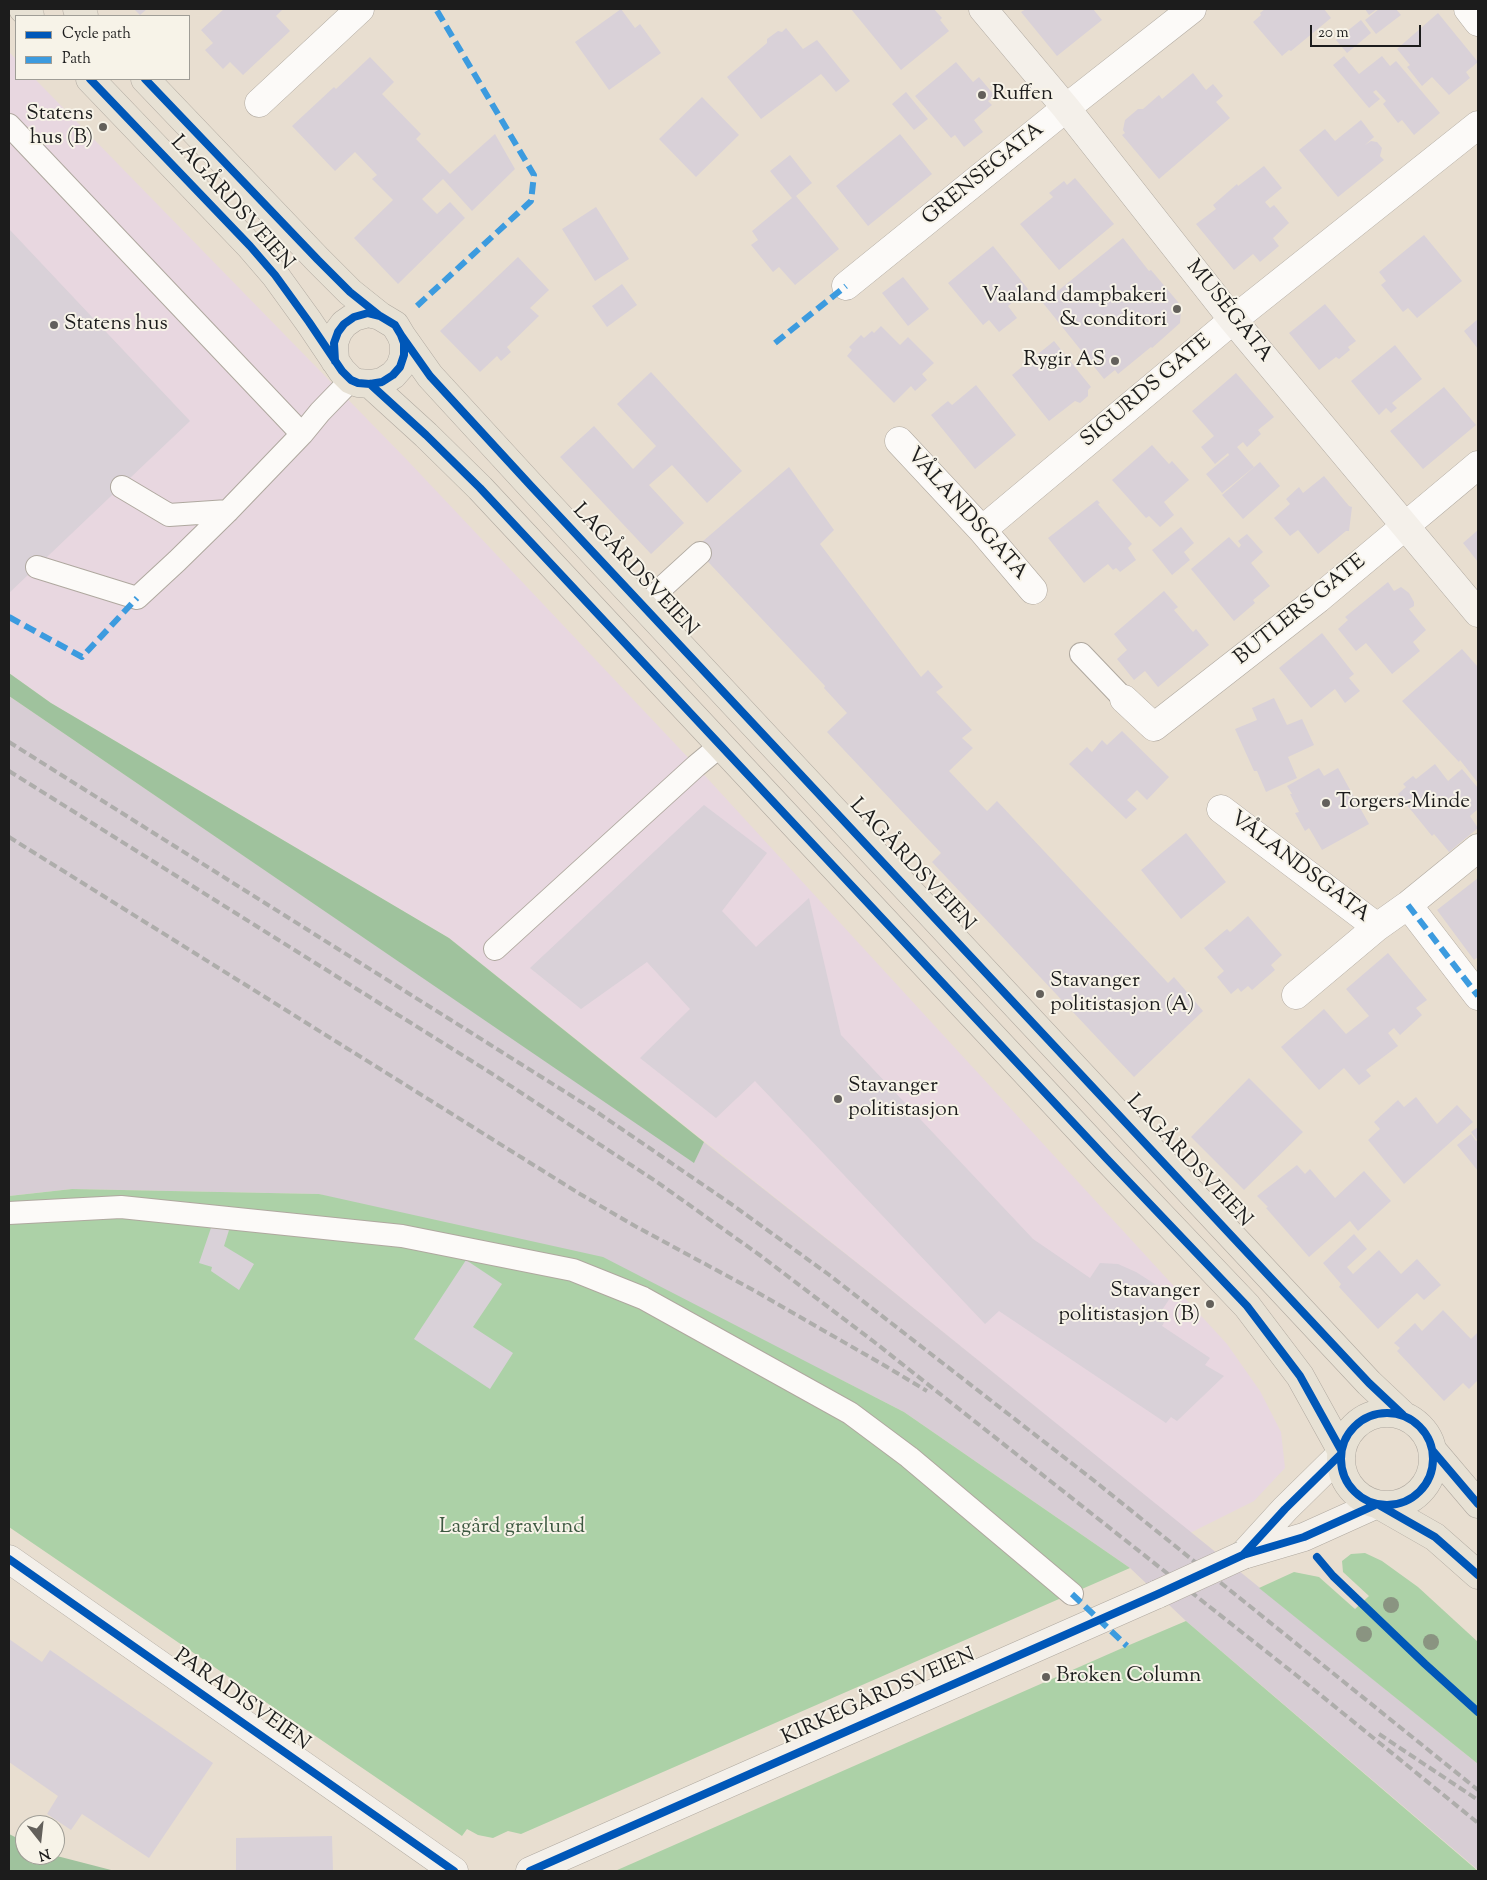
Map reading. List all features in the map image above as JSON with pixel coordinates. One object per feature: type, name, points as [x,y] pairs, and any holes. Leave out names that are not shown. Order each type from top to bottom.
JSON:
[{"type":"main road","name":"LAGÅRDSVEIEN","points":[[91,80],[250,246],[352,375],[480,488],[1106,1159],[1248,1306],[1300,1376],[1341,1452]]},
{"type":"main road","name":"LAGÅRDSVEIEN","points":[[146,80],[318,260],[350,292],[380,316]]},
{"type":"main road","points":[[368,314],[380,316],[395,325],[404,343],[404,355],[400,367],[393,375],[382,382],[352,375],[334,343],[338,332],[344,324],[354,317],[368,314]]},
{"type":"main road","name":"LAGÅRDSVEIEN","points":[[401,335],[430,376],[1369,1383],[1403,1415]]},
{"type":"main road","points":[[1377,1505],[1404,1503],[1418,1494],[1428,1482],[1431,1474],[1433,1451],[1428,1436],[1417,1424],[1403,1415],[1385,1413],[1369,1416],[1355,1425],[1347,1435],[1341,1452],[1341,1467],[1346,1482],[1351,1490],[1364,1500],[1377,1505],[1435,1537],[1478,1575]]},
{"type":"main road","points":[[1433,1451],[1478,1504]]},
{"type":"street","points":[[259,103],[360,9]]},
{"type":"street","name":"MUSÉGATA","points":[[983,9],[1066,108],[1233,320],[1478,612]]},
{"type":"street","name":"GRENSEGATA","points":[[846,286],[1192,9]]},
{"type":"street","points":[[1468,9],[1478,22]]},
{"type":"street","name":"SIGURDS GATE","points":[[982,530],[1233,320],[1478,125]]},
{"type":"street","name":"VÅLANDSGATA","points":[[899,441],[982,530],[1033,590]]},
{"type":"street","name":"BUTLERS GATE","points":[[1124,698],[1154,727],[1318,599],[1478,465]]},
{"type":"street","name":"VÅLANDSGATA","points":[[1221,809],[1377,927]]},
{"type":"street","points":[[1296,995],[1377,927],[1408,905],[1478,848]]},
{"type":"street","points":[[1408,905],[1478,996]]},
{"type":"street","name":"KIRKEGÅRDSVEIEN","points":[[1243,1555],[1341,1452]]},
{"type":"street","name":"KIRKEGÅRDSVEIEN","points":[[530,1871],[1243,1555],[1304,1537],[1377,1505]]},
{"type":"street","name":"PARADISVEIEN","points":[[9,1559],[454,1871]]},
{"type":"lane","points":[[9,125],[302,434]]},
{"type":"lane","points":[[37,567],[137,598],[178,561],[302,434],[352,375]]},
{"type":"lane","points":[[122,487],[169,515],[228,510]]},
{"type":"lane","points":[[645,607],[666,584],[700,553]]},
{"type":"lane","points":[[1082,654],[1124,698]]},
{"type":"lane","points":[[495,948],[720,746]]},
{"type":"lane","points":[[9,1213],[120,1207],[402,1236],[573,1270],[643,1298],[850,1413],[909,1457],[1072,1594]]},
{"type":"shaded area","points":[[9,52],[15,58],[15,80],[36,80],[408,461],[696,766],[1227,1344],[1260,1391],[1281,1432],[1285,1468],[1254,1501],[1190,1533],[885,1285],[449,938],[51,703],[9,673]]},
{"type":"shaded area","points":[[9,696],[694,1162],[704,1142],[885,1285],[1478,1764],[1478,1870],[1186,1621],[1130,1568],[904,1412],[824,1371],[319,1194],[72,1189],[9,1196]]},
{"type":"green space","points":[[9,673],[51,703],[449,938],[704,1142],[694,1163],[9,696]]},
{"type":"green space","name":"Lagård gravlund","points":[[72,1189],[319,1194],[603,1257],[904,1412],[1130,1568],[521,1834],[508,1831],[493,1838],[478,1835],[467,1829],[462,1836],[9,1527],[9,1196]]},
{"type":"green space","points":[[1365,1553],[1382,1561],[1418,1587],[1478,1642],[1478,1764],[1259,1588],[1294,1572],[1319,1577],[1355,1609],[1369,1596],[1343,1572],[1342,1561],[1351,1554]]},
{"type":"green space","points":[[1186,1621],[1478,1871],[615,1871],[1127,1646]]},
{"type":"green space","points":[[9,1834],[15,1837],[15,1865],[65,1865],[65,1858],[115,1871],[9,1871]]},
{"type":"building","points":[[134,9],[147,9],[140,15]]},
{"type":"building","points":[[224,9],[283,9],[276,16],[290,31],[243,75],[230,62],[223,69],[205,50],[213,43],[201,30]]},
{"type":"building","points":[[621,9],[635,28],[640,24],[661,53],[609,90],[575,42]]},
{"type":"building","points":[[851,9],[934,9],[942,18],[940,20],[949,31],[901,70]]},
{"type":"building","points":[[1026,9],[1093,9],[1102,20],[1057,56],[1021,12]]},
{"type":"building","points":[[1265,9],[1324,9],[1331,18],[1291,51],[1289,50],[1282,56],[1253,22]]},
{"type":"building","points":[[1365,9],[1377,9],[1369,15]]},
{"type":"building","points":[[1379,9],[1396,9],[1401,15],[1376,34],[1365,20]]},
{"type":"building","points":[[1438,13],[1478,62],[1466,72],[1470,78],[1449,95],[1432,77],[1422,86],[1407,67],[1410,65],[1397,49]]},
{"type":"building","points":[[1361,20],[1371,33],[1347,53],[1336,40]]},
{"type":"building","points":[[786,28],[803,49],[817,40],[850,81],[836,92],[821,74],[761,119],[727,77],[767,43],[767,39]]},
{"type":"building","points":[[1344,56],[1359,74],[1382,56],[1390,66],[1396,61],[1440,113],[1414,135],[1402,120],[1398,123],[1383,104],[1386,101],[1376,90],[1373,92],[1380,99],[1369,108],[1333,65]]},
{"type":"building","points":[[370,57],[394,82],[382,94],[421,134],[416,139],[450,174],[495,134],[515,169],[472,211],[443,179],[422,199],[437,214],[450,202],[465,218],[398,284],[354,238],[393,200],[372,179],[377,175],[355,152],[335,171],[292,126]]},
{"type":"building","points":[[956,62],[973,82],[979,77],[995,96],[988,101],[992,105],[974,120],[983,132],[964,147],[955,135],[951,138],[915,96]]},
{"type":"building","points":[[1193,73],[1206,90],[1213,84],[1223,96],[1216,102],[1230,118],[1159,179],[1122,135],[1125,133],[1123,130],[1125,120],[1138,109],[1143,109],[1159,95],[1162,99]]},
{"type":"building","points":[[906,92],[928,119],[914,130],[892,104]]},
{"type":"building","points":[[702,97],[739,135],[696,177],[659,139]]},
{"type":"building","points":[[1361,120],[1374,137],[1365,145],[1371,141],[1377,142],[1382,148],[1380,156],[1384,160],[1338,197],[1299,150],[1325,129],[1335,141]]},
{"type":"building","points":[[900,134],[932,174],[868,226],[836,186]]},
{"type":"building","points":[[790,155],[812,183],[796,196],[839,249],[795,285],[779,267],[773,272],[751,245],[758,240],[752,231],[792,198],[770,171]]},
{"type":"building","points":[[1264,166],[1282,188],[1265,202],[1270,208],[1274,205],[1289,223],[1273,238],[1279,246],[1260,262],[1253,254],[1234,270],[1196,224],[1216,209],[1213,205],[1237,184],[1238,186]]},
{"type":"building","points":[[1075,178],[1114,224],[1059,270],[1020,224],[1053,197],[1049,193],[1064,181],[1067,185]]},
{"type":"building","points":[[596,207],[629,259],[595,281],[562,229]]},
{"type":"building","name":"Statens hus","points":[[9,229],[190,421],[9,593]]},
{"type":"building","points":[[1424,235],[1462,281],[1417,318],[1408,308],[1403,312],[1381,285],[1386,281],[1379,272]]},
{"type":"building","points":[[1123,238],[1149,271],[1151,270],[1178,302],[1181,309],[1180,323],[1152,348],[1118,374],[1115,370],[1104,379],[1043,303]]},
{"type":"building","points":[[993,246],[1028,289],[1008,306],[1017,318],[999,332],[989,320],[983,325],[948,283]]},
{"type":"building","points":[[518,257],[549,290],[530,308],[539,316],[507,347],[511,352],[501,361],[497,356],[480,372],[440,331]]},
{"type":"building","points":[[903,277],[929,309],[908,326],[882,293]]},
{"type":"building","points":[[622,284],[637,305],[607,327],[592,306]]},
{"type":"building","points":[[1325,304],[1356,341],[1348,347],[1350,350],[1339,359],[1336,357],[1319,370],[1289,333]]},
{"type":"building","points":[[1478,319],[1478,349],[1464,331]]},
{"type":"building","points":[[881,326],[900,345],[908,337],[934,363],[922,374],[927,380],[915,391],[911,386],[894,403],[847,356],[852,350],[849,347],[861,335],[864,338],[872,331],[874,333]]},
{"type":"building","points":[[1054,341],[1091,387],[1088,390],[1088,396],[1080,403],[1075,401],[1049,421],[1012,375]]},
{"type":"building","points":[[1395,345],[1422,379],[1392,403],[1397,408],[1391,413],[1386,408],[1379,415],[1351,381]]},
{"type":"building","points":[[651,372],[742,471],[707,503],[672,465],[649,485],[684,523],[651,554],[560,457],[594,426],[633,469],[656,446],[617,404]]},
{"type":"building","points":[[1236,373],[1274,417],[1258,430],[1261,434],[1247,447],[1243,442],[1237,447],[1254,467],[1222,493],[1206,474],[1229,455],[1228,453],[1215,464],[1201,447],[1214,436],[1192,411]]},
{"type":"building","points":[[976,385],[1016,435],[975,469],[931,415],[948,401],[952,405]]},
{"type":"building","points":[[1444,387],[1476,425],[1423,469],[1390,431]]},
{"type":"building","points":[[1152,445],[1169,464],[1172,461],[1189,480],[1164,502],[1174,515],[1160,527],[1149,516],[1146,518],[1112,480]]},
{"type":"building","points":[[1260,462],[1280,486],[1243,519],[1222,495]]},
{"type":"building","points":[[789,467],[834,530],[820,544],[921,677],[928,670],[943,687],[936,692],[972,730],[962,738],[973,748],[949,771],[987,811],[997,801],[1168,983],[1174,977],[1203,1011],[1134,1077],[932,862],[941,853],[827,732],[847,713],[824,688],[825,686],[695,548]]},
{"type":"building","points":[[1324,476],[1349,506],[1352,507],[1349,531],[1346,531],[1318,554],[1298,530],[1290,536],[1274,518],[1290,504],[1286,499],[1299,487],[1303,493]]},
{"type":"building","points":[[1097,500],[1100,503],[1098,504],[1132,544],[1128,548],[1136,560],[1120,572],[1116,568],[1113,570],[1108,564],[1084,583],[1048,538]]},
{"type":"building","points":[[1181,527],[1194,543],[1184,552],[1190,560],[1172,575],[1152,550]]},
{"type":"building","points":[[1478,530],[1478,562],[1463,543]]},
{"type":"building","points":[[1247,534],[1263,552],[1251,563],[1270,586],[1253,600],[1255,603],[1234,621],[1191,569],[1229,537],[1239,548],[1241,545],[1238,541]]},
{"type":"building","points":[[1388,582],[1394,591],[1401,587],[1409,593],[1414,606],[1409,609],[1426,630],[1413,642],[1420,651],[1392,674],[1366,643],[1356,651],[1338,629],[1348,620],[1345,617]]},
{"type":"building","points":[[1164,591],[1178,607],[1174,610],[1193,632],[1196,629],[1209,645],[1158,687],[1145,671],[1134,680],[1117,659],[1127,650],[1114,634]]},
{"type":"building","points":[[1322,633],[1354,674],[1349,678],[1360,691],[1345,703],[1335,689],[1311,708],[1279,668]]},
{"type":"building","points":[[1462,649],[1478,667],[1478,783],[1460,760],[1459,762],[1402,701]]},
{"type":"building","points":[[1274,698],[1287,725],[1302,719],[1314,745],[1288,757],[1297,778],[1266,792],[1235,729],[1257,720],[1252,708]]},
{"type":"building","points":[[1122,731],[1169,777],[1147,800],[1137,790],[1127,800],[1137,809],[1126,819],[1069,764],[1087,747],[1092,752],[1102,740],[1107,745]]},
{"type":"building","points":[[1435,764],[1448,781],[1462,769],[1478,788],[1478,809],[1470,816],[1478,828],[1449,852],[1434,834],[1432,836],[1398,794],[1406,787],[1403,784],[1413,776],[1416,779]]},
{"type":"building","name":"Torgers-Minde","points":[[1319,768],[1324,776],[1338,768],[1369,824],[1322,850],[1309,828],[1305,831],[1295,813],[1299,812],[1287,786]]},
{"type":"building","name":"Stavanger politistasjon","points":[[704,805],[767,853],[722,911],[756,947],[809,898],[841,1035],[1033,1239],[1090,1278],[1100,1263],[1118,1264],[1136,1272],[1172,1295],[1158,1316],[1165,1321],[1162,1326],[1210,1358],[1205,1365],[1224,1376],[1177,1421],[1171,1417],[1166,1423],[999,1311],[985,1324],[755,1081],[716,1118],[640,1058],[690,1009],[647,962],[581,1009],[530,968]]},
{"type":"building","points":[[1186,833],[1226,882],[1181,919],[1141,870]]},
{"type":"building","points":[[1478,878],[1478,957],[1474,960],[1437,910]]},
{"type":"building","points":[[1248,916],[1282,955],[1271,965],[1275,970],[1252,990],[1248,986],[1241,992],[1238,988],[1231,994],[1217,977],[1224,971],[1204,948],[1227,929],[1230,932]]},
{"type":"building","points":[[1388,953],[1427,1000],[1416,1008],[1422,1015],[1400,1035],[1394,1028],[1388,1033],[1398,1046],[1366,1070],[1371,1076],[1359,1085],[1344,1068],[1319,1090],[1281,1047],[1324,1009],[1346,1034],[1369,1016],[1346,989]]},
{"type":"building","points":[[1249,1078],[1303,1132],[1244,1190],[1191,1137]]},
{"type":"building","points":[[1416,1097],[1437,1124],[1457,1105],[1473,1122],[1404,1184],[1368,1140],[1380,1129],[1374,1122],[1398,1100],[1404,1107]]},
{"type":"building","points":[[1478,1127],[1478,1171],[1457,1145],[1471,1134],[1476,1141],[1471,1132]]},
{"type":"building","points":[[1297,1165],[1305,1174],[1310,1169],[1335,1198],[1364,1171],[1391,1201],[1358,1231],[1350,1221],[1309,1257],[1257,1196]]},
{"type":"building","points":[[213,1222],[230,1227],[224,1246],[254,1264],[239,1290],[211,1271],[212,1267],[199,1263]]},
{"type":"building","points":[[1354,1234],[1367,1249],[1347,1267],[1353,1274],[1379,1250],[1401,1274],[1417,1259],[1441,1285],[1424,1300],[1417,1293],[1378,1329],[1339,1287],[1341,1284],[1323,1263]]},
{"type":"building","points":[[466,1260],[502,1284],[473,1327],[513,1353],[490,1389],[414,1339]]},
{"type":"building","points":[[1443,1310],[1471,1339],[1478,1332],[1478,1380],[1469,1389],[1463,1383],[1444,1401],[1397,1351],[1400,1348],[1394,1343],[1415,1323],[1422,1331]]},
{"type":"building","points":[[9,1639],[42,1662],[50,1650],[213,1763],[149,1858],[82,1814],[71,1830],[65,1826],[65,1815],[47,1814],[58,1796],[9,1762]]},
{"type":"building","points":[[332,1836],[333,1871],[236,1871],[236,1838]]},
{"type":"railway","points":[[9,742],[594,1110],[734,1206],[828,1274],[1092,1479],[1478,1790]]},
{"type":"railway","points":[[9,771],[494,1075],[657,1182],[761,1256],[873,1341],[1296,1675],[1478,1823]]},
{"type":"railway","points":[[9,837],[580,1194],[755,1291],[927,1391]]},
{"type":"railway","points":[[1379,1734],[1478,1800]]},
{"type":"marked path","points":[[417,306],[531,201],[534,175],[436,9]]},
{"type":"marked path","points":[[775,343],[846,286]]},
{"type":"marked path","points":[[9,617],[82,657],[137,598]]},
{"type":"marked path","points":[[1408,905],[1478,996]]},
{"type":"marked path","points":[[1072,1594],[1127,1646]]},
{"type":"cycle path","points":[[91,80],[250,246],[275,275],[335,361]]},
{"type":"cycle path","points":[[146,80],[318,260],[350,292],[380,316]]},
{"type":"cycle path","points":[[368,313],[380,316],[395,325],[404,343],[404,355],[400,367],[393,375],[382,382],[370,384],[351,380],[335,361],[334,343],[338,332],[344,324],[354,317],[368,313]]},
{"type":"cycle path","points":[[401,335],[430,376],[531,486],[1369,1383],[1403,1415]]},
{"type":"cycle path","points":[[370,384],[480,488],[1107,1159],[1247,1306],[1300,1376],[1341,1450]]},
{"type":"cycle path","points":[[1378,1413],[1396,1413],[1413,1420],[1426,1433],[1433,1450],[1433,1459],[1433,1468],[1426,1485],[1413,1498],[1396,1505],[1378,1505],[1361,1498],[1348,1485],[1341,1468],[1341,1450],[1348,1433],[1361,1420],[1378,1413]]},
{"type":"cycle path","points":[[1433,1451],[1478,1504]]},
{"type":"cycle path","points":[[1243,1555],[1285,1509],[1341,1454]]},
{"type":"cycle path","points":[[530,1871],[1243,1555],[1304,1537],[1375,1505]]},
{"type":"cycle path","points":[[1379,1505],[1435,1537],[1478,1575]]},
{"type":"cycle path","points":[[1317,1557],[1333,1576],[1478,1712]]},
{"type":"cycle path","points":[[9,1559],[454,1871]]},
{"type":"place","name":"Ruffen","points":[[982,95]]},
{"type":"place","name":"Statens hus (B)","points":[[103,127]]},
{"type":"place","name":"Vaaland dampbakeri & conditori","points":[[1177,309]]},
{"type":"place","name":"Statens hus","points":[[54,325]]},
{"type":"place","name":"Rygir AS","points":[[1115,361]]},
{"type":"place","name":"Torgers-Minde","points":[[1326,803]]},
{"type":"place","name":"Stavanger politistasjon (A)","points":[[1040,994]]},
{"type":"place","name":"Stavanger politistasjon","points":[[838,1099]]},
{"type":"place","name":"Stavanger politistasjon (B)","points":[[1210,1304]]},
{"type":"place","name":"Broken Column","points":[[1046,1677]]}]
